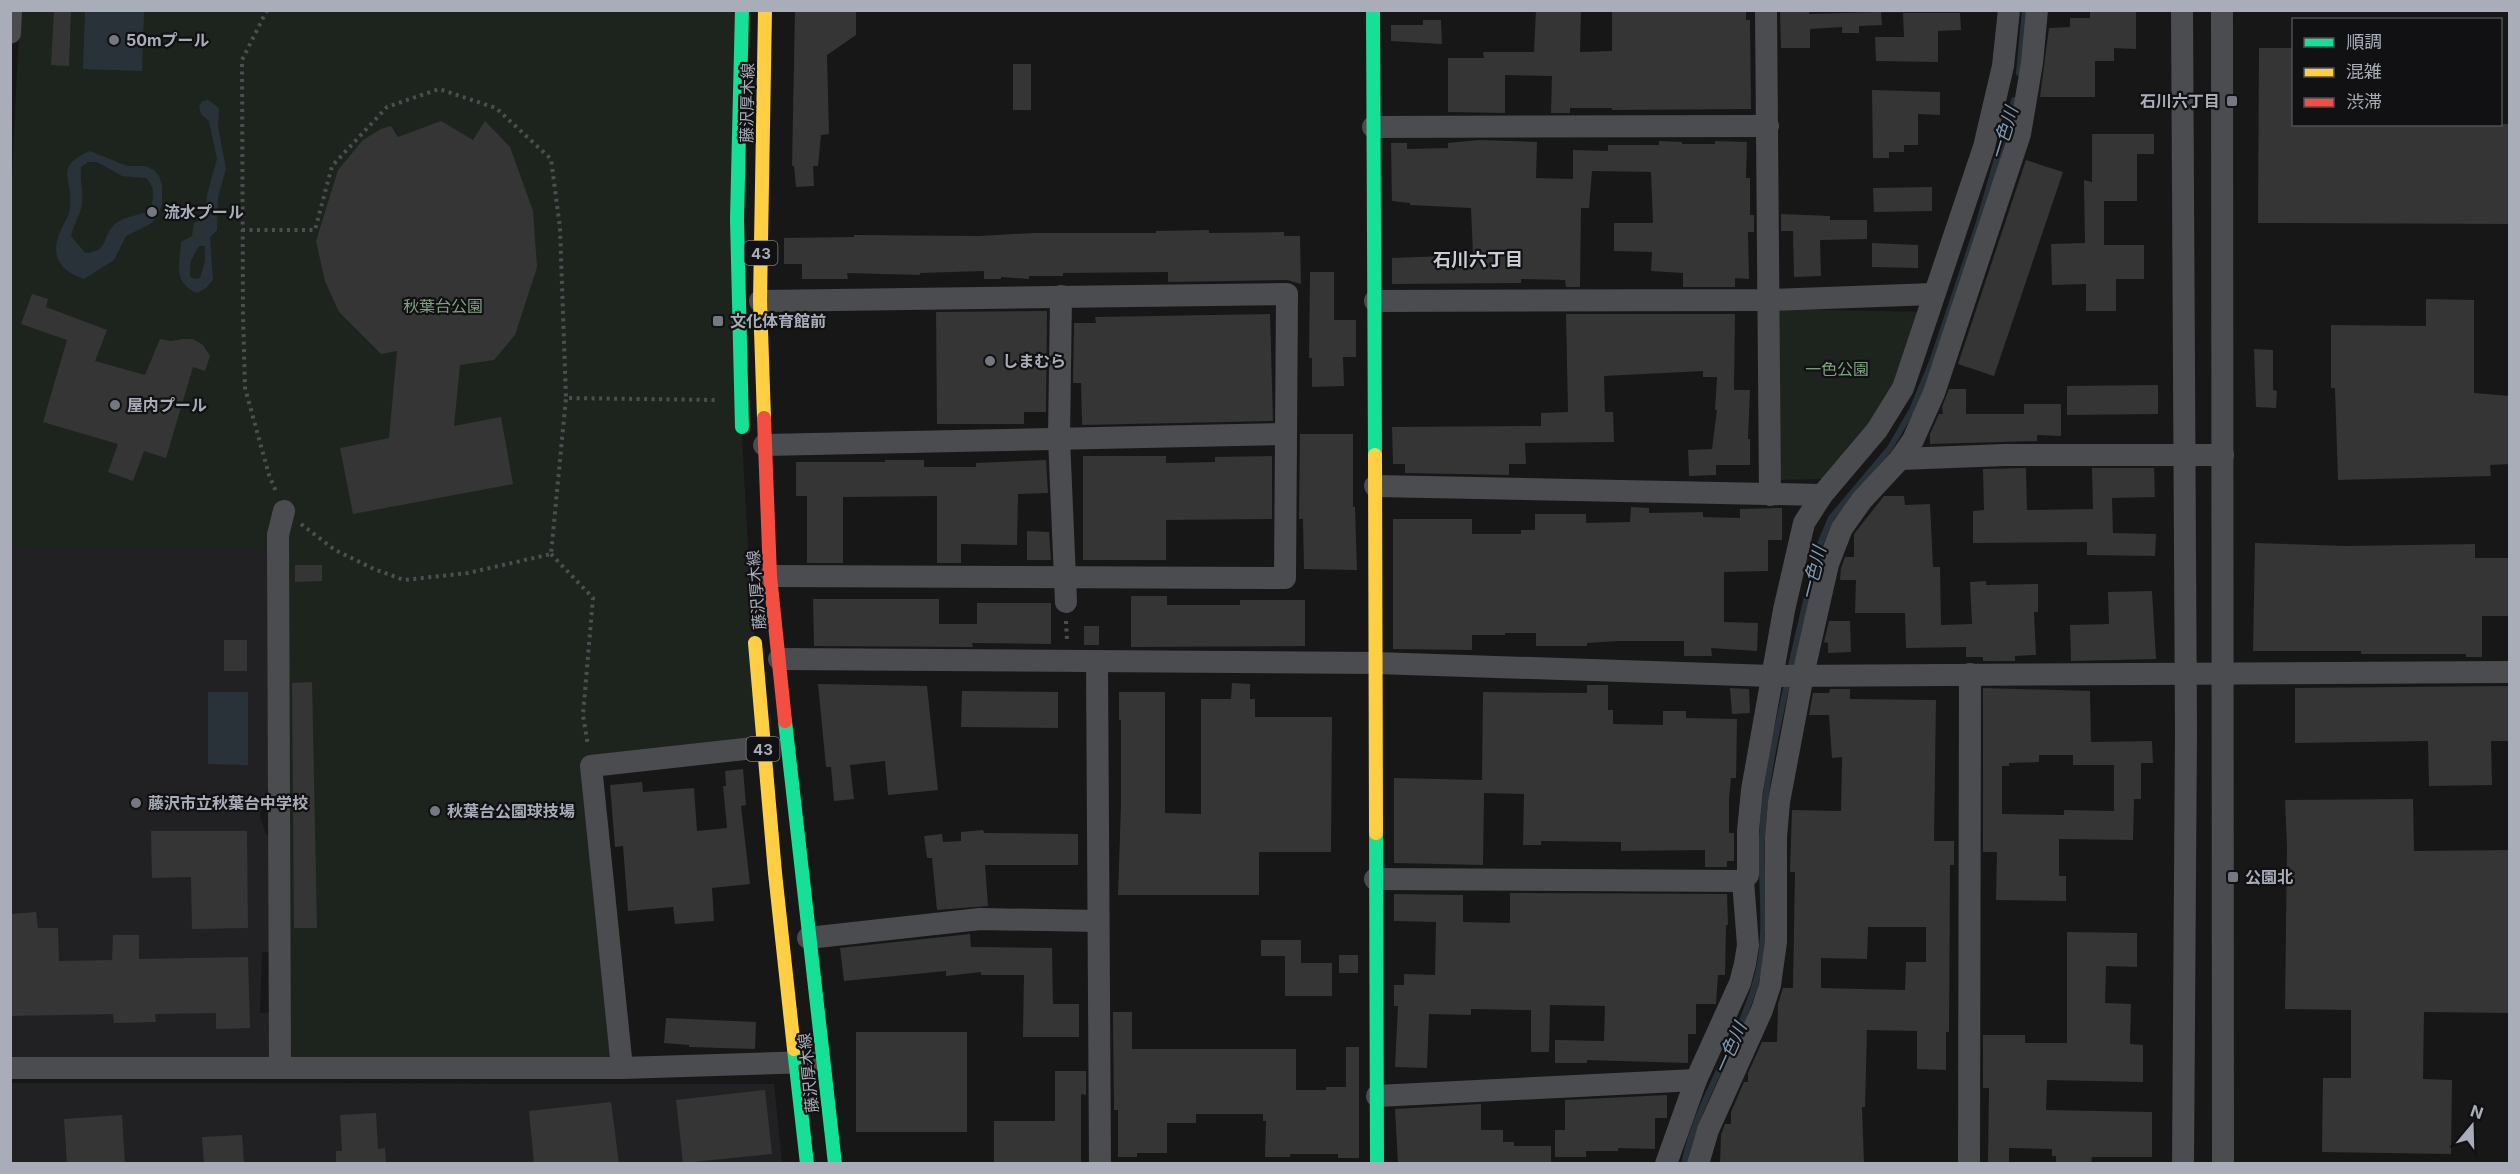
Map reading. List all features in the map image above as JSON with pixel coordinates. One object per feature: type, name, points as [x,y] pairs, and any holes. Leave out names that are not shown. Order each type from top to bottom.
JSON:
[{"type":"main road","name":"藤沢厚木線","points":[[742,10],[737,157],[742,436]]},
{"type":"main road","name":"藤沢厚木線","points":[[765,10],[760,301],[770,576],[808,938],[835,1164]]},
{"type":"main road","points":[[1373,10],[1377,1164]]},
{"type":"main road","name":"藤沢厚木線","points":[[754,634],[763,747],[807,1164]]},
{"type":"street","points":[[10,33],[11,10]]},
{"type":"street","points":[[1766,10],[1770,495]]},
{"type":"street","points":[[1698,1164],[1708,1131],[1762,1010],[1770,985],[1776,942],[1776,837],[1796,553],[1804,523],[1822,495],[1877,430],[1895,403],[1910,367],[1984,147],[2003,66],[2009,10]]},
{"type":"street","points":[[1666,1164],[1696,1080],[1740,983],[1745,964],[1748,945],[1743,881],[1748,875],[1748,831],[1752,790],[1788,676],[1834,544],[1850,514],[1900,459],[1918,430],[1934,393],[2020,134],[2032,63],[2037,10]]},
{"type":"street","points":[[2182,10],[2185,455],[2183,1164]]},
{"type":"street","points":[[2222,10],[2223,1164]]},
{"type":"street","points":[[1373,127],[1768,126]]},
{"type":"street","points":[[760,301],[1287,294],[1285,578],[770,576]]},
{"type":"street","points":[[1375,301],[1768,300],[1933,294]]},
{"type":"street","points":[[1061,296],[1059,438],[1066,602]]},
{"type":"street","points":[[764,445],[1286,434]]},
{"type":"street","points":[[1900,459],[2005,455],[2223,455]]},
{"type":"street","points":[[1375,486],[1822,495]]},
{"type":"street","points":[[280,1067],[278,535],[284,511]]},
{"type":"street","points":[[779,659],[1376,663],[1788,676],[2510,672]]},
{"type":"street","points":[[1097,662],[1100,1164]]},
{"type":"street","points":[[1969,1164],[1971,674]]},
{"type":"street","points":[[622,1068],[591,766],[763,747]]},
{"type":"street","points":[[1376,879],[1743,881]]},
{"type":"street","points":[[808,938],[980,920],[1098,921]]},
{"type":"street","points":[[10,1068],[622,1068],[795,1064],[824,1059]]},
{"type":"street","points":[[1377,1096],[1696,1080]]},
{"type":"path","points":[[267,10],[242,60],[245,388],[269,475],[284,511],[335,550],[374,569],[404,580],[468,573],[551,554]]},
{"type":"path","points":[[242,230],[315,230],[332,166],[387,107],[439,89],[496,108],[551,159],[560,228],[566,398],[551,554],[593,598],[583,715],[591,766]]},
{"type":"path","points":[[566,398],[740,400]]},
{"type":"path","points":[[1066,602],[1067,661]]},
{"type":"shaded area","name":"50mプール","points":[[85,11],[144,11],[142,71],[83,69]]},
{"type":"shaded area","points":[[208,100],[219,108],[218,127],[226,169],[218,197],[217,230],[210,237],[213,280],[197,293],[184,284],[179,265],[181,242],[192,236],[194,223],[205,218],[207,195],[217,159],[209,121],[201,114],[199,106],[203,101]],"holes":[[[199,246],[205,246],[205,261],[200,278],[195,279],[190,277],[190,266]]]},
{"type":"shaded area","name":"流水プール","points":[[90,151],[127,166],[145,166],[154,170],[162,185],[162,204],[158,216],[150,224],[126,236],[114,260],[84,279],[63,267],[56,248],[70,208],[68,169],[78,157]],"holes":[[[88,162],[97,162],[122,176],[146,178],[153,189],[153,197],[150,210],[117,222],[98,250],[85,253],[71,236],[82,203],[81,167]]]},
{"type":"shaded area","name":"藤沢市立秋葉台中学校","points":[[10,547],[269,547],[268,790],[263,798],[260,816],[266,834],[272,840],[273,952],[262,952],[260,1013],[270,1012],[271,1057],[11,1060]]},
{"type":"shaded area","points":[[208,692],[248,692],[248,765],[208,764]]},
{"type":"shaded area","points":[[11,1083],[774,1084],[782,1163],[11,1164]]},
{"type":"green space","name":"秋葉台公園","points":[[20,11],[742,11],[740,400],[749,566],[763,747],[591,766],[622,1068],[280,1067],[269,547],[11,547],[10,216]]},
{"type":"green space","name":"一色公園","points":[[1778,309],[1926,312],[1890,398],[1823,479],[1779,480]]},
{"type":"building","points":[[54,10],[71,10],[69,66],[51,65]]},
{"type":"building","points":[[795,10],[856,10],[856,35],[827,55],[829,134],[821,135],[818,166],[813,166],[814,186],[796,187],[794,166],[792,166]]},
{"type":"building","points":[[1536,10],[1581,10],[1580,52],[1612,51],[1612,10],[1746,10],[1746,20],[1750,20],[1751,109],[1570,108],[1570,113],[1551,113],[1552,76],[1505,75],[1505,113],[1448,112],[1448,58],[1484,58],[1483,52],[1534,52]]},
{"type":"building","points":[[1780,10],[1810,10],[1809,14],[1881,12],[1882,25],[1859,26],[1859,33],[1842,33],[1842,27],[1810,29],[1810,48],[1781,48]]},
{"type":"building","points":[[2090,10],[2136,10],[2136,49],[2114,48],[2114,61],[2095,61],[2095,97],[2040,97],[2049,28],[2070,27],[2070,18],[2090,18]]},
{"type":"building","points":[[1903,13],[1960,13],[1961,30],[1938,31],[1938,62],[1876,61],[1875,37],[1904,37]]},
{"type":"building","points":[[1423,20],[1441,20],[1442,44],[1391,41],[1391,25],[1423,25]]},
{"type":"building","points":[[2259,48],[2292,48],[2292,126],[2502,126],[2502,124],[2510,124],[2510,224],[2258,223]]},
{"type":"building","points":[[1013,64],[1031,64],[1031,110],[1013,110]]},
{"type":"building","points":[[1872,90],[1940,92],[1940,115],[1918,114],[1918,145],[1904,145],[1904,152],[1889,152],[1889,158],[1873,158]]},
{"type":"building","points":[[441,121],[473,140],[485,121],[510,147],[533,211],[537,267],[515,335],[494,360],[460,365],[454,426],[501,417],[513,484],[353,514],[340,448],[389,438],[397,351],[381,354],[339,312],[325,281],[316,241],[338,170],[363,140],[391,126],[398,137]]},
{"type":"building","points":[[2092,134],[2154,134],[2154,154],[2137,154],[2137,201],[2104,201],[2104,245],[2144,245],[2144,279],[2116,279],[2116,311],[2086,311],[2086,284],[2052,285],[2051,244],[2085,243],[2084,180],[2092,182]]},
{"type":"building","points":[[1479,140],[1537,142],[1536,178],[1573,179],[1573,150],[1608,151],[1608,145],[1659,145],[1659,141],[1682,142],[1682,144],[1715,144],[1715,141],[1747,142],[1746,178],[1750,178],[1750,215],[1754,215],[1754,232],[1748,232],[1749,279],[1735,278],[1735,287],[1683,287],[1683,273],[1651,271],[1652,252],[1614,251],[1614,223],[1653,223],[1651,172],[1592,171],[1589,208],[1581,208],[1580,287],[1566,287],[1565,280],[1521,279],[1521,283],[1392,284],[1392,258],[1473,255],[1471,208],[1410,205],[1410,203],[1392,201],[1391,143],[1407,143],[1407,149],[1448,148],[1448,143]]},
{"type":"building","points":[[2026,160],[2063,172],[1994,376],[1958,364]]},
{"type":"building","points":[[1932,187],[1932,211],[1874,212],[1873,188]]},
{"type":"building","points":[[1781,214],[1830,216],[1830,220],[1867,220],[1867,239],[1820,240],[1821,276],[1794,277],[1793,231],[1781,231]]},
{"type":"building","points":[[1209,230],[1209,233],[1284,232],[1284,236],[1300,236],[1301,284],[1287,280],[1168,282],[1168,272],[1063,273],[1063,276],[1029,276],[1029,279],[1001,277],[1001,279],[984,279],[984,271],[920,273],[920,275],[847,273],[848,279],[802,279],[802,264],[784,264],[784,238],[854,237],[854,235],[979,236],[1034,233],[1156,233],[1156,231]]},
{"type":"building","points":[[1872,243],[1918,245],[1918,268],[1872,267]]},
{"type":"building","points":[[1310,272],[1334,272],[1334,320],[1356,320],[1356,357],[1343,357],[1344,386],[1312,387],[1312,358],[1309,358]]},
{"type":"building","name":"屋内プール","points":[[32,294],[48,299],[46,307],[107,330],[95,361],[145,375],[160,339],[171,341],[193,339],[203,345],[210,356],[205,371],[193,367],[166,458],[144,451],[133,481],[108,472],[118,444],[43,422],[67,340],[21,324]]},
{"type":"building","points":[[2426,299],[2474,300],[2474,393],[2510,396],[2510,464],[2490,465],[2491,476],[2338,480],[2335,388],[2331,388],[2331,325],[2426,326]]},
{"type":"building","points":[[1047,311],[1046,412],[1024,412],[1024,424],[937,424],[936,312]]},
{"type":"building","points":[[1270,314],[1273,421],[1082,425],[1081,383],[1073,383],[1074,323],[1096,323],[1095,317]]},
{"type":"building","points":[[1566,314],[1735,314],[1734,390],[1750,390],[1748,439],[1750,439],[1750,465],[1716,465],[1716,475],[1689,476],[1688,450],[1712,449],[1717,410],[1715,410],[1717,377],[1703,377],[1703,371],[1604,376],[1605,412],[1613,412],[1614,442],[1525,443],[1526,464],[1509,464],[1509,475],[1405,473],[1405,464],[1393,464],[1392,427],[1541,426],[1541,413],[1568,412]]},
{"type":"building","points":[[2254,349],[2273,350],[2273,390],[2277,391],[2276,408],[2256,407]]},
{"type":"building","points":[[2158,385],[2158,414],[2067,415],[2067,386]]},
{"type":"building","points":[[1949,389],[1966,389],[1966,414],[2024,414],[2024,404],[2061,404],[2061,436],[2037,435],[2037,441],[1930,444],[1930,434],[1939,414],[1943,414],[1942,407]]},
{"type":"building","points":[[1300,434],[1353,434],[1353,507],[1355,507],[1357,570],[1304,569],[1303,519],[1299,519]]},
{"type":"building","points":[[1083,456],[1166,456],[1166,463],[1215,462],[1215,457],[1272,456],[1272,519],[1166,520],[1166,560],[1083,560]]},
{"type":"building","points":[[885,460],[924,460],[924,467],[976,467],[976,463],[1046,460],[1048,493],[1018,494],[1017,545],[961,544],[961,563],[937,563],[937,496],[843,497],[843,563],[807,563],[807,496],[796,496],[796,462],[885,462]]},
{"type":"building","points":[[2026,468],[2027,510],[2093,509],[2092,468],[2154,468],[2155,497],[2112,498],[2113,533],[2156,534],[2155,556],[2087,555],[2087,542],[1973,543],[1973,511],[1984,510],[1983,469]]},
{"type":"building","points":[[1884,496],[1904,496],[1905,505],[1930,504],[1933,567],[1940,567],[1941,625],[1972,624],[1970,582],[1986,581],[1986,585],[2038,584],[2038,612],[2034,612],[2036,655],[2015,656],[2015,661],[1983,661],[1983,657],[1966,657],[1966,647],[1906,648],[1905,613],[1855,613],[1856,580],[1840,580],[1841,568],[1845,557],[1854,557],[1854,534]]},
{"type":"building","points":[[1631,507],[1649,508],[1649,513],[1703,512],[1703,517],[1740,518],[1740,509],[1782,508],[1782,540],[1768,540],[1768,571],[1724,572],[1724,622],[1758,623],[1757,651],[1711,648],[1712,656],[1684,656],[1684,641],[1619,641],[1587,643],[1587,646],[1536,646],[1536,633],[1472,635],[1472,650],[1393,649],[1393,519],[1472,519],[1472,534],[1521,534],[1521,530],[1535,530],[1535,514],[1586,514],[1586,523],[1630,522]]},
{"type":"building","points":[[1027,531],[1049,532],[1051,560],[1027,560]]},
{"type":"building","points":[[2255,543],[2346,546],[2475,544],[2475,558],[2510,558],[2510,616],[2482,616],[2482,657],[2466,657],[2466,654],[2361,654],[2361,651],[2253,651]]},
{"type":"building","points":[[295,565],[322,565],[322,581],[295,582]]},
{"type":"building","points":[[2152,591],[2156,659],[2071,661],[2070,625],[2109,624],[2108,592]]},
{"type":"building","points":[[1131,596],[1167,596],[1167,605],[1240,605],[1240,600],[1305,600],[1305,646],[1131,647]]},
{"type":"building","points":[[813,599],[939,599],[939,624],[977,624],[977,603],[1051,603],[1051,644],[972,643],[973,647],[814,646]]},
{"type":"building","points":[[1829,621],[1850,621],[1851,652],[1828,653],[1828,643],[1824,642]]},
{"type":"building","points":[[1084,626],[1099,626],[1099,645],[1084,645]]},
{"type":"building","points":[[224,640],[247,640],[247,671],[224,671]]},
{"type":"building","points":[[312,682],[317,928],[294,928],[292,683]]},
{"type":"building","points":[[1232,683],[1250,684],[1250,699],[1255,699],[1255,717],[1332,717],[1331,852],[1259,852],[1259,895],[1118,895],[1121,804],[1119,692],[1165,692],[1165,813],[1201,814],[1201,699],[1231,699]]},
{"type":"building","points":[[818,684],[927,686],[938,790],[888,795],[885,761],[850,765],[854,799],[834,801],[831,767],[826,767]]},
{"type":"building","points":[[1587,685],[1608,685],[1608,710],[1613,710],[1613,724],[1663,725],[1663,711],[1686,711],[1686,718],[1737,719],[1736,778],[1731,778],[1729,799],[1729,833],[1734,833],[1734,861],[1727,861],[1727,867],[1705,867],[1705,850],[1621,851],[1621,842],[1541,841],[1541,845],[1523,845],[1524,794],[1484,793],[1483,865],[1394,863],[1394,778],[1482,780],[1483,692],[1587,693]]},
{"type":"building","points":[[2510,686],[2510,741],[2491,741],[2492,785],[2429,786],[2428,741],[2295,743],[2295,688]]},
{"type":"building","points":[[1730,688],[1749,689],[1750,713],[1732,714]]},
{"type":"building","points":[[1983,688],[2090,691],[2091,742],[2152,741],[2153,763],[2141,763],[2141,799],[2134,799],[2133,840],[2059,839],[2059,876],[2066,876],[2066,901],[1996,900],[1997,852],[1983,852]],"holes":[[[2039,755],[2073,755],[2073,765],[2114,765],[2114,811],[2064,810],[2064,815],[2002,814],[2002,766],[2009,766],[2009,763],[2039,762]]]},
{"type":"building","points":[[1830,689],[1850,689],[1850,699],[1936,700],[1934,841],[1954,841],[1954,865],[1950,865],[1949,1032],[1946,1032],[1946,1070],[1917,1069],[1917,1031],[1867,1030],[1865,1107],[1862,1107],[1864,1164],[1720,1164],[1721,1135],[1725,1124],[1731,1124],[1731,1112],[1744,1082],[1748,1082],[1748,1073],[1762,1042],[1777,1042],[1778,1004],[1783,988],[1793,988],[1795,872],[1790,872],[1792,810],[1841,811],[1842,757],[1832,758],[1829,715],[1809,715],[1813,693],[1829,693]],"holes":[[[1868,927],[1926,927],[1926,962],[1906,962],[1905,990],[1821,988],[1821,958],[1867,959]]]},
{"type":"building","points":[[962,691],[1058,692],[1058,728],[961,727]]},
{"type":"building","points":[[743,769],[746,805],[741,806],[750,884],[712,888],[714,921],[675,924],[673,907],[628,911],[623,846],[615,847],[610,785],[642,782],[643,792],[694,788],[697,831],[727,828],[723,786],[726,786],[725,771]]},
{"type":"building","points":[[2413,799],[2414,851],[2510,850],[2510,1013],[2424,1012],[2423,1079],[2452,1080],[2451,1154],[2322,1152],[2323,1078],[2351,1078],[2351,1010],[2285,1009],[2287,847],[2285,800]]},
{"type":"building","points":[[983,830],[984,833],[1078,834],[1078,865],[985,865],[988,906],[937,910],[932,858],[927,858],[924,836],[942,834],[943,842],[961,841],[961,832]]},
{"type":"building","points":[[151,831],[247,831],[248,928],[192,929],[191,877],[152,878]]},
{"type":"building","points":[[1510,893],[1727,894],[1725,975],[1718,975],[1716,1004],[1696,1004],[1696,1034],[1688,1034],[1688,1063],[1587,1060],[1587,1063],[1555,1063],[1555,1040],[1604,1041],[1605,1006],[1550,1005],[1549,1052],[1531,1052],[1531,1010],[1471,1009],[1471,1015],[1429,1014],[1427,1068],[1395,1067],[1398,1006],[1394,1006],[1394,985],[1404,985],[1404,974],[1435,975],[1436,922],[1394,921],[1394,894],[1463,895],[1463,922],[1510,923]]},
{"type":"building","points":[[36,912],[38,928],[58,928],[59,961],[112,960],[113,935],[139,935],[139,959],[248,957],[250,1028],[216,1029],[216,1013],[155,1014],[156,1022],[114,1023],[113,1014],[10,1016],[10,914]]},
{"type":"building","points":[[2067,932],[2137,933],[2137,967],[2106,966],[2105,1003],[2131,1004],[2130,1044],[2143,1045],[2143,1082],[2047,1080],[2046,1110],[2152,1112],[2152,1157],[2092,1157],[2091,1164],[2056,1164],[2056,1156],[2052,1156],[2052,1149],[2009,1148],[2009,1164],[1988,1164],[1989,1088],[1983,1088],[1983,1035],[2025,1035],[2025,1043],[2067,1043]]},
{"type":"building","points":[[970,934],[971,947],[1052,948],[1053,1004],[1079,1004],[1079,1037],[1023,1037],[1024,975],[981,975],[981,972],[946,976],[946,971],[844,981],[840,948]]},
{"type":"building","points":[[1261,940],[1301,940],[1301,963],[1332,963],[1332,996],[1285,996],[1285,956],[1261,956]]},
{"type":"building","points":[[1339,955],[1358,955],[1358,973],[1339,973]]},
{"type":"building","points":[[1113,1012],[1132,1012],[1132,1049],[1296,1049],[1296,1090],[1346,1087],[1346,1047],[1359,1047],[1359,1158],[1338,1158],[1338,1154],[1290,1154],[1290,1157],[1265,1157],[1266,1121],[1263,1121],[1263,1114],[1196,1114],[1196,1123],[1167,1123],[1167,1153],[1137,1153],[1137,1157],[1118,1157],[1118,1110],[1114,1110]]},
{"type":"building","points":[[666,1018],[756,1022],[755,1049],[689,1047],[689,1045],[664,1043]]},
{"type":"building","points":[[856,1032],[967,1032],[967,1132],[856,1132]]},
{"type":"building","points":[[1055,1071],[1086,1071],[1086,1095],[1081,1094],[1081,1164],[994,1164],[994,1121],[1055,1121]]},
{"type":"building","points":[[765,1090],[772,1154],[683,1163],[676,1100]]},
{"type":"building","points":[[1667,1095],[1667,1118],[1655,1118],[1655,1149],[1618,1148],[1618,1151],[1586,1151],[1586,1157],[1555,1157],[1555,1130],[1565,1130],[1565,1100]]},
{"type":"building","points":[[611,1102],[619,1164],[534,1164],[529,1111]]},
{"type":"building","points":[[1481,1104],[1481,1130],[1503,1130],[1503,1142],[1514,1142],[1514,1146],[1551,1146],[1551,1164],[1398,1164],[1395,1109]]},
{"type":"building","points":[[376,1113],[378,1149],[385,1148],[386,1164],[336,1164],[336,1151],[342,1151],[340,1115]]},
{"type":"building","points":[[122,1115],[125,1164],[67,1164],[64,1119]]},
{"type":"building","points":[[242,1135],[244,1164],[204,1164],[202,1137]]},
{"type":"waterway","name":"一色川","points":[[2019,73],[2025,10]]},
{"type":"waterway","name":"一色川","points":[[1790,670],[1818,549],[1831,518],[1890,448],[1912,410],[1932,362],[1978,225],[2014,100]]},
{"type":"waterway","name":"一色川","points":[[1684,1164],[1700,1114],[1743,1018],[1759,969],[1763,936],[1763,817],[1779,719],[1788,680]]},
{"type":"traffic: fast","points":[[742,10],[737,219],[742,427]]},
{"type":"traffic: fast","points":[[1373,10],[1375,455]]},
{"type":"traffic: fast","points":[[785,721],[835,1164]]},
{"type":"traffic: fast","points":[[1376,833],[1377,1164]]},
{"type":"traffic: fast","points":[[794,1049],[807,1164]]},
{"type":"traffic: slow","points":[[764,418],[760,301],[765,10]]},
{"type":"traffic: slow","points":[[1375,455],[1376,833]]},
{"type":"traffic: slow","points":[[755,643],[775,873],[794,1049]]},
{"type":"traffic: jam","points":[[764,418],[770,576],[785,721]]},
{"type":"place","name":"50mプール","points":[[114,40]]},
{"type":"place","name":"石川六丁目","points":[[2232,101]]},
{"type":"place","name":"流水プール","points":[[152,212]]},
{"type":"place","name":"文化体育館前","points":[[718,321]]},
{"type":"place","name":"しまむら","points":[[990,361]]},
{"type":"place","name":"屋内プール","points":[[115,405]]},
{"type":"place","name":"藤沢市立秋葉台中学校","points":[[136,803]]},
{"type":"place","name":"秋葉台公園球技場","points":[[435,811]]},
{"type":"place","name":"公園北","points":[[2233,877]]},
{"type":"district","name":"石川六丁目","points":[[1478,259]]}]
